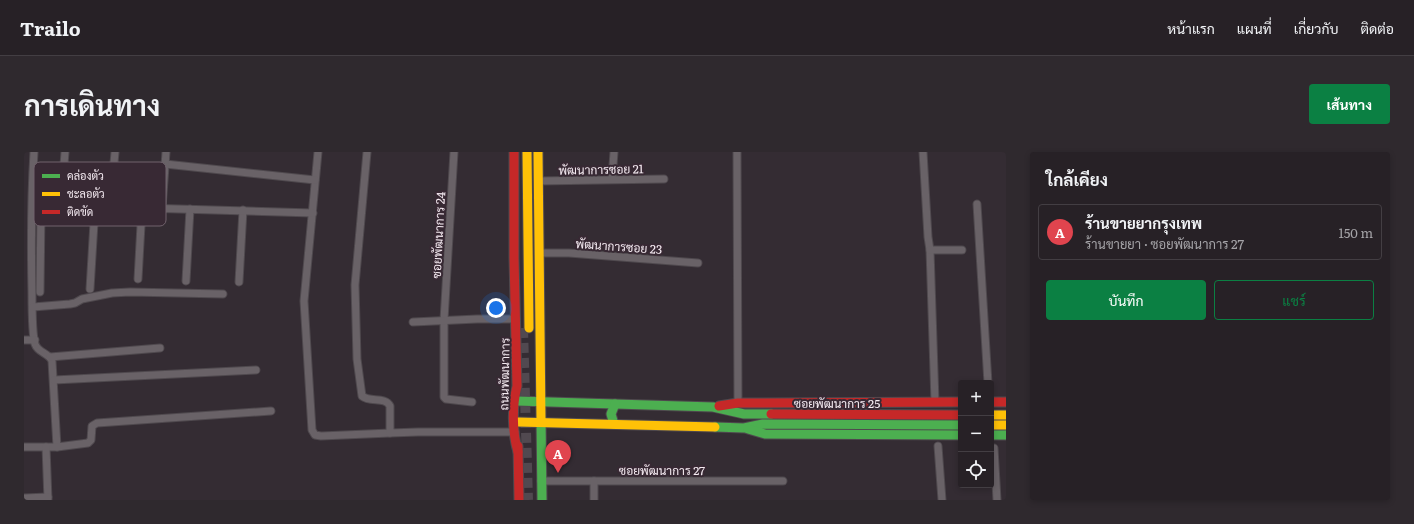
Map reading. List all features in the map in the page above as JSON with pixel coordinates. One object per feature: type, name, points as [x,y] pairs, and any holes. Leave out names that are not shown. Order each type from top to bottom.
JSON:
[{"type":"main road","name":"ถนนพัฒนาการ","points":[[514,152],[514,258],[521,326]]},
{"type":"main road","name":"ถนนพัฒนาการ","points":[[521,152],[521,326]]},
{"type":"main road","name":"ถนนพัฒนาการ","points":[[519,500],[518,452],[516,447],[515,432],[515,393],[517,386],[521,326],[527,152]]},
{"type":"main road","points":[[538,152],[542,500]]},
{"type":"main road","points":[[521,326],[521,333],[530,333],[539,326]]},
{"type":"main road","points":[[517,386],[518,452]]},
{"type":"main road","name":"ซอยพัฒนาการ 25","points":[[517,401],[713,407],[738,403],[958,402]]},
{"type":"main road","points":[[994,402],[1006,402]]},
{"type":"main road","points":[[614,424],[611,417],[611,410],[615,404]]},
{"type":"main road","name":"ซอยพัฒนาการ 25","points":[[713,407],[744,414],[958,415]]},
{"type":"main road","points":[[994,415],[1006,415]]},
{"type":"main road","name":"ซอยพัฒนาการ 25","points":[[518,422],[744,428],[763,424],[958,425]]},
{"type":"main road","points":[[994,425],[1006,425]]},
{"type":"main road","name":"ซอยพัฒนาการ 25","points":[[744,428],[765,434],[958,434]]},
{"type":"main road","points":[[994,435],[1006,435]]},
{"type":"street","points":[[34,152],[27,227],[32,307],[35,340],[38,349],[43,354],[50,356],[160,348]]},
{"type":"street","points":[[63,162],[64,152]]},
{"type":"street","points":[[115,162],[116,152]]},
{"type":"street","points":[[165,162],[166,152]]},
{"type":"street","points":[[318,152],[304,301],[312,430],[315,434],[321,436],[418,432],[515,432]]},
{"type":"street","points":[[367,152],[355,285],[357,359],[363,398],[385,401],[389,403],[390,433]]},
{"type":"street","name":"ซอยพัฒนาการ 24","points":[[454,152],[444,320],[444,398],[472,402]]},
{"type":"street","points":[[612,179],[614,152]]},
{"type":"street","points":[[737,152],[738,403]]},
{"type":"street","points":[[923,152],[930,250],[935,402]]},
{"type":"street","points":[[166,164],[315,180]]},
{"type":"street","name":"พัฒนาการซอย 21","points":[[538,181],[664,179]]},
{"type":"street","points":[[977,204],[988,380]]},
{"type":"street","points":[[166,208],[313,212]]},
{"type":"street","points":[[186,281],[190,209]]},
{"type":"street","points":[[239,282],[244,210]]},
{"type":"street","points":[[40,292],[41,226]]},
{"type":"street","points":[[90,289],[94,226]]},
{"type":"street","points":[[138,279],[141,226]]},
{"type":"street","points":[[930,250],[962,250]]},
{"type":"street","name":"พัฒนาการซอย 23","points":[[539,253],[569,253],[698,263]]},
{"type":"street","points":[[32,307],[70,304],[82,299],[118,293],[167,292],[223,294]]},
{"type":"street","points":[[413,322],[444,320],[521,326]]},
{"type":"street","points":[[24,340],[35,340]]},
{"type":"street","points":[[50,356],[54,380],[57,448]]},
{"type":"street","points":[[54,380],[256,370]]},
{"type":"street","points":[[24,447],[57,448],[88,443],[91,440],[92,426],[97,423],[270,411]]},
{"type":"street","points":[[938,446],[942,500]]},
{"type":"street","points":[[24,498],[48,499],[46,447]]},
{"type":"street","points":[[994,448],[997,500]]},
{"type":"street","points":[[594,480],[594,500]]},
{"type":"street","name":"ซอยพัฒนาการ 27","points":[[541,481],[783,481]]},
{"type":"tunnel","points":[[523,328],[528,500]]},
{"type":"traffic: fast","points":[[517,401],[713,407],[744,414],[771,414]]},
{"type":"traffic: fast","points":[[614,424],[611,414],[615,404]]},
{"type":"traffic: fast","points":[[541,419],[542,500]]},
{"type":"traffic: fast","points":[[715,427],[744,428],[763,424],[958,425]]},
{"type":"traffic: fast","points":[[748,429],[765,434],[958,435]]},
{"type":"traffic: fast","points":[[994,435],[1006,435]]},
{"type":"traffic: slow","points":[[527,152],[529,328]]},
{"type":"traffic: slow","points":[[538,152],[541,419]]},
{"type":"traffic: slow","points":[[994,415],[1006,415]]},
{"type":"traffic: slow","points":[[518,422],[715,427]]},
{"type":"traffic: slow","points":[[994,425],[1006,425]]},
{"type":"traffic: jam","points":[[514,152],[514,258],[517,386],[513,419],[518,452]]},
{"type":"traffic: jam","points":[[719,406],[738,403],[958,402]]},
{"type":"traffic: jam","points":[[994,402],[1006,402]]},
{"type":"traffic: jam","points":[[771,414],[958,415]]},
{"type":"traffic: jam","points":[[518,446],[519,500]]},
{"type":"place","name":"ร้านขายยากรุงเทพ","points":[[558,473]]}]
